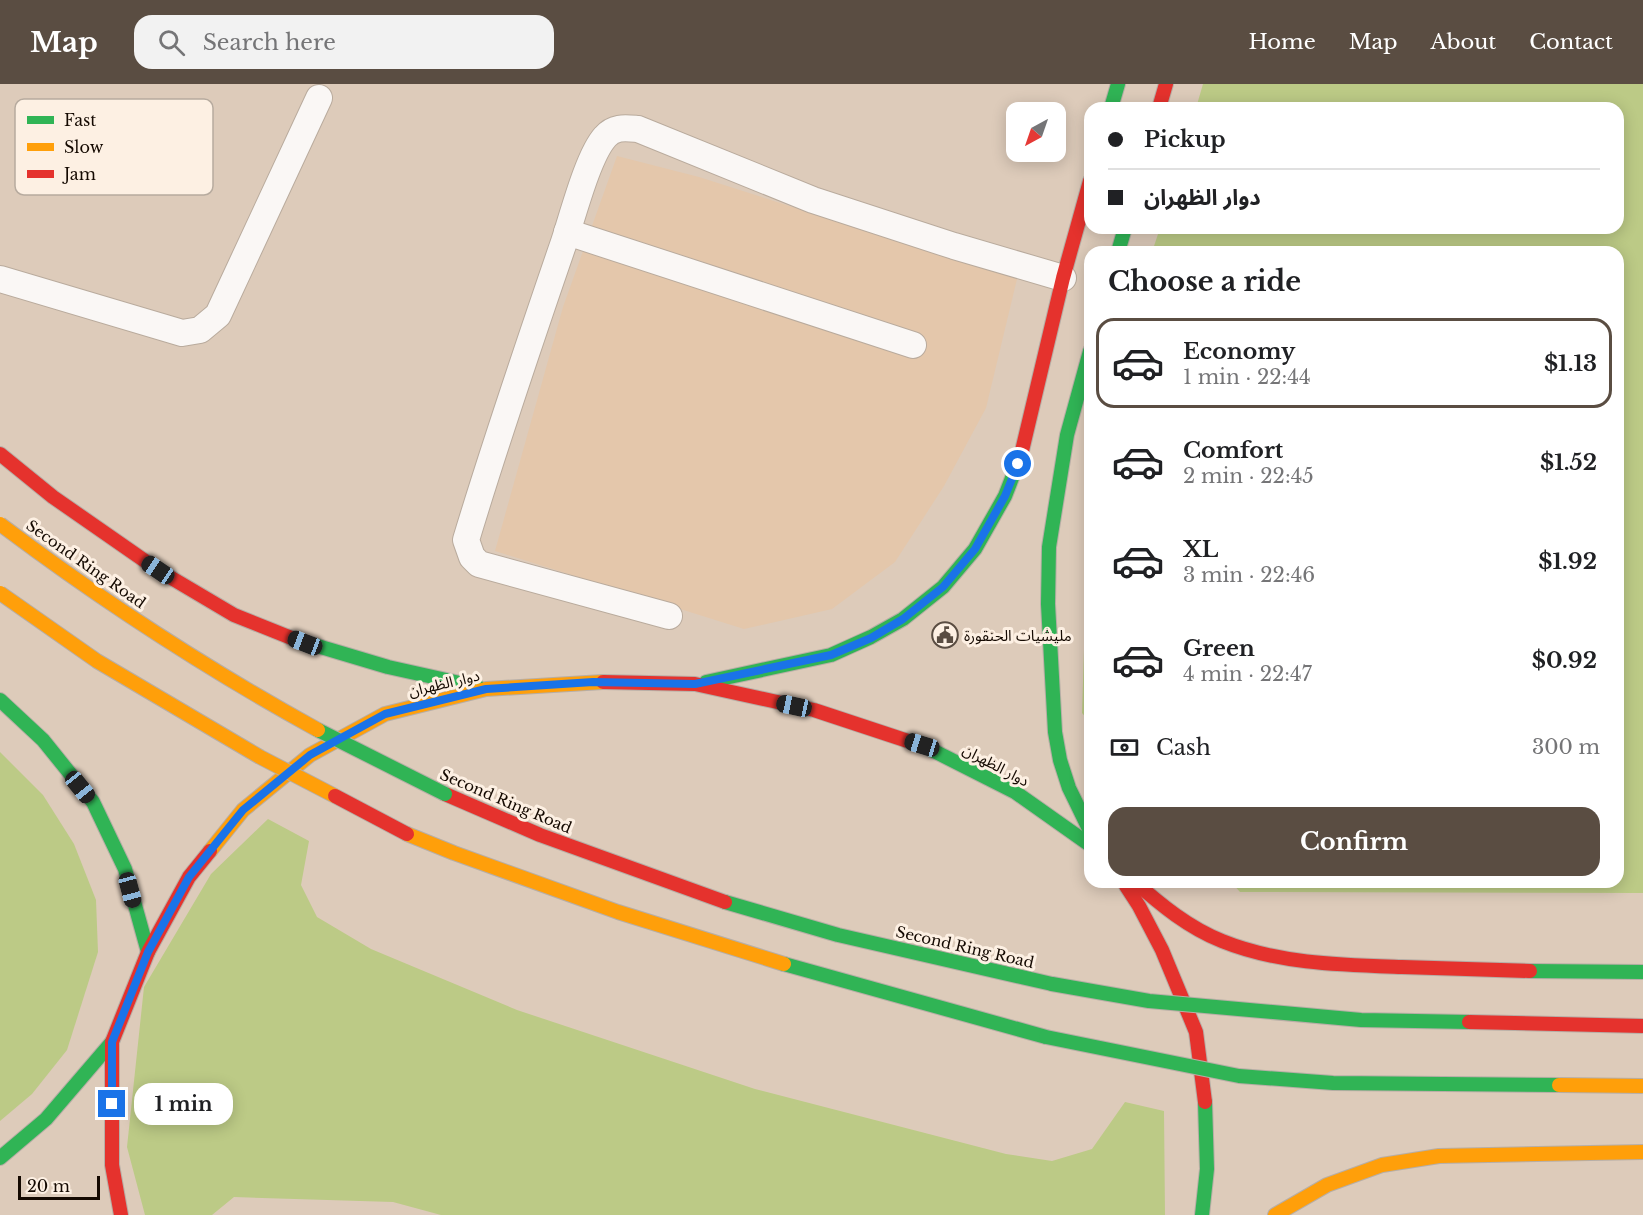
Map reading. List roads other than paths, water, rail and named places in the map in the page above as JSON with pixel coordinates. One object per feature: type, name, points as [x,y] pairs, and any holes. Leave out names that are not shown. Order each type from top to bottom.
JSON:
[{"type":"highway","points":[[1113,102],[1118,84]]},
{"type":"highway","points":[[1161,102],[1166,84]]},
{"type":"highway","points":[[695,684],[831,655],[871,638],[903,619],[943,587],[975,549],[1005,496],[1024,447],[1063,278],[1084,203]]},
{"type":"highway","points":[[1084,373],[1067,435],[1049,547],[1048,604],[1054,732],[1069,788],[1084,819]]},
{"type":"highway","points":[[0,454],[72,510],[158,570],[234,615],[305,643],[388,667],[486,689]]},
{"type":"highway","name":"Second Ring Road","points":[[0,524],[64,572],[179,647],[279,708],[446,794],[540,835],[709,897],[838,936],[1052,984],[1149,1001],[1361,1020],[1643,1026]]},
{"type":"highway","points":[[0,593],[97,662],[260,757],[407,834],[618,912],[742,952],[1046,1037],[1239,1076],[1333,1083],[1643,1086]]},
{"type":"highway","name":"دوار الظهران","points":[[121,1215],[112,1166],[112,1042],[148,952],[189,877],[243,810],[310,755],[385,714],[486,689],[593,682],[695,684],[814,710],[922,745],[1015,792],[1084,841]]},
{"type":"highway","points":[[0,700],[43,740],[93,802],[125,869],[148,952]]},
{"type":"highway","points":[[1127,888],[1162,950],[1196,1032],[1205,1099],[1207,1168],[1202,1215]]},
{"type":"highway","points":[[1142,888],[1193,928],[1222,942],[1308,963],[1455,969],[1643,972]]},
{"type":"highway","points":[[0,1158],[46,1119],[112,1042]]},
{"type":"highway","points":[[1275,1215],[1327,1185],[1382,1166],[1439,1156],[1643,1152]]},
{"type":"street","points":[[0,279],[182,333],[200,330],[218,315],[319,98]]},
{"type":"street","points":[[669,616],[479,564],[468,549],[466,540],[502,420],[596,150],[606,135],[620,127],[638,129],[813,200],[954,246],[1063,278]]},
{"type":"street","points":[[567,232],[913,345]]},
{"type":"place","name":"مليشيات الحنقورة","points":[[945,635]]}]
